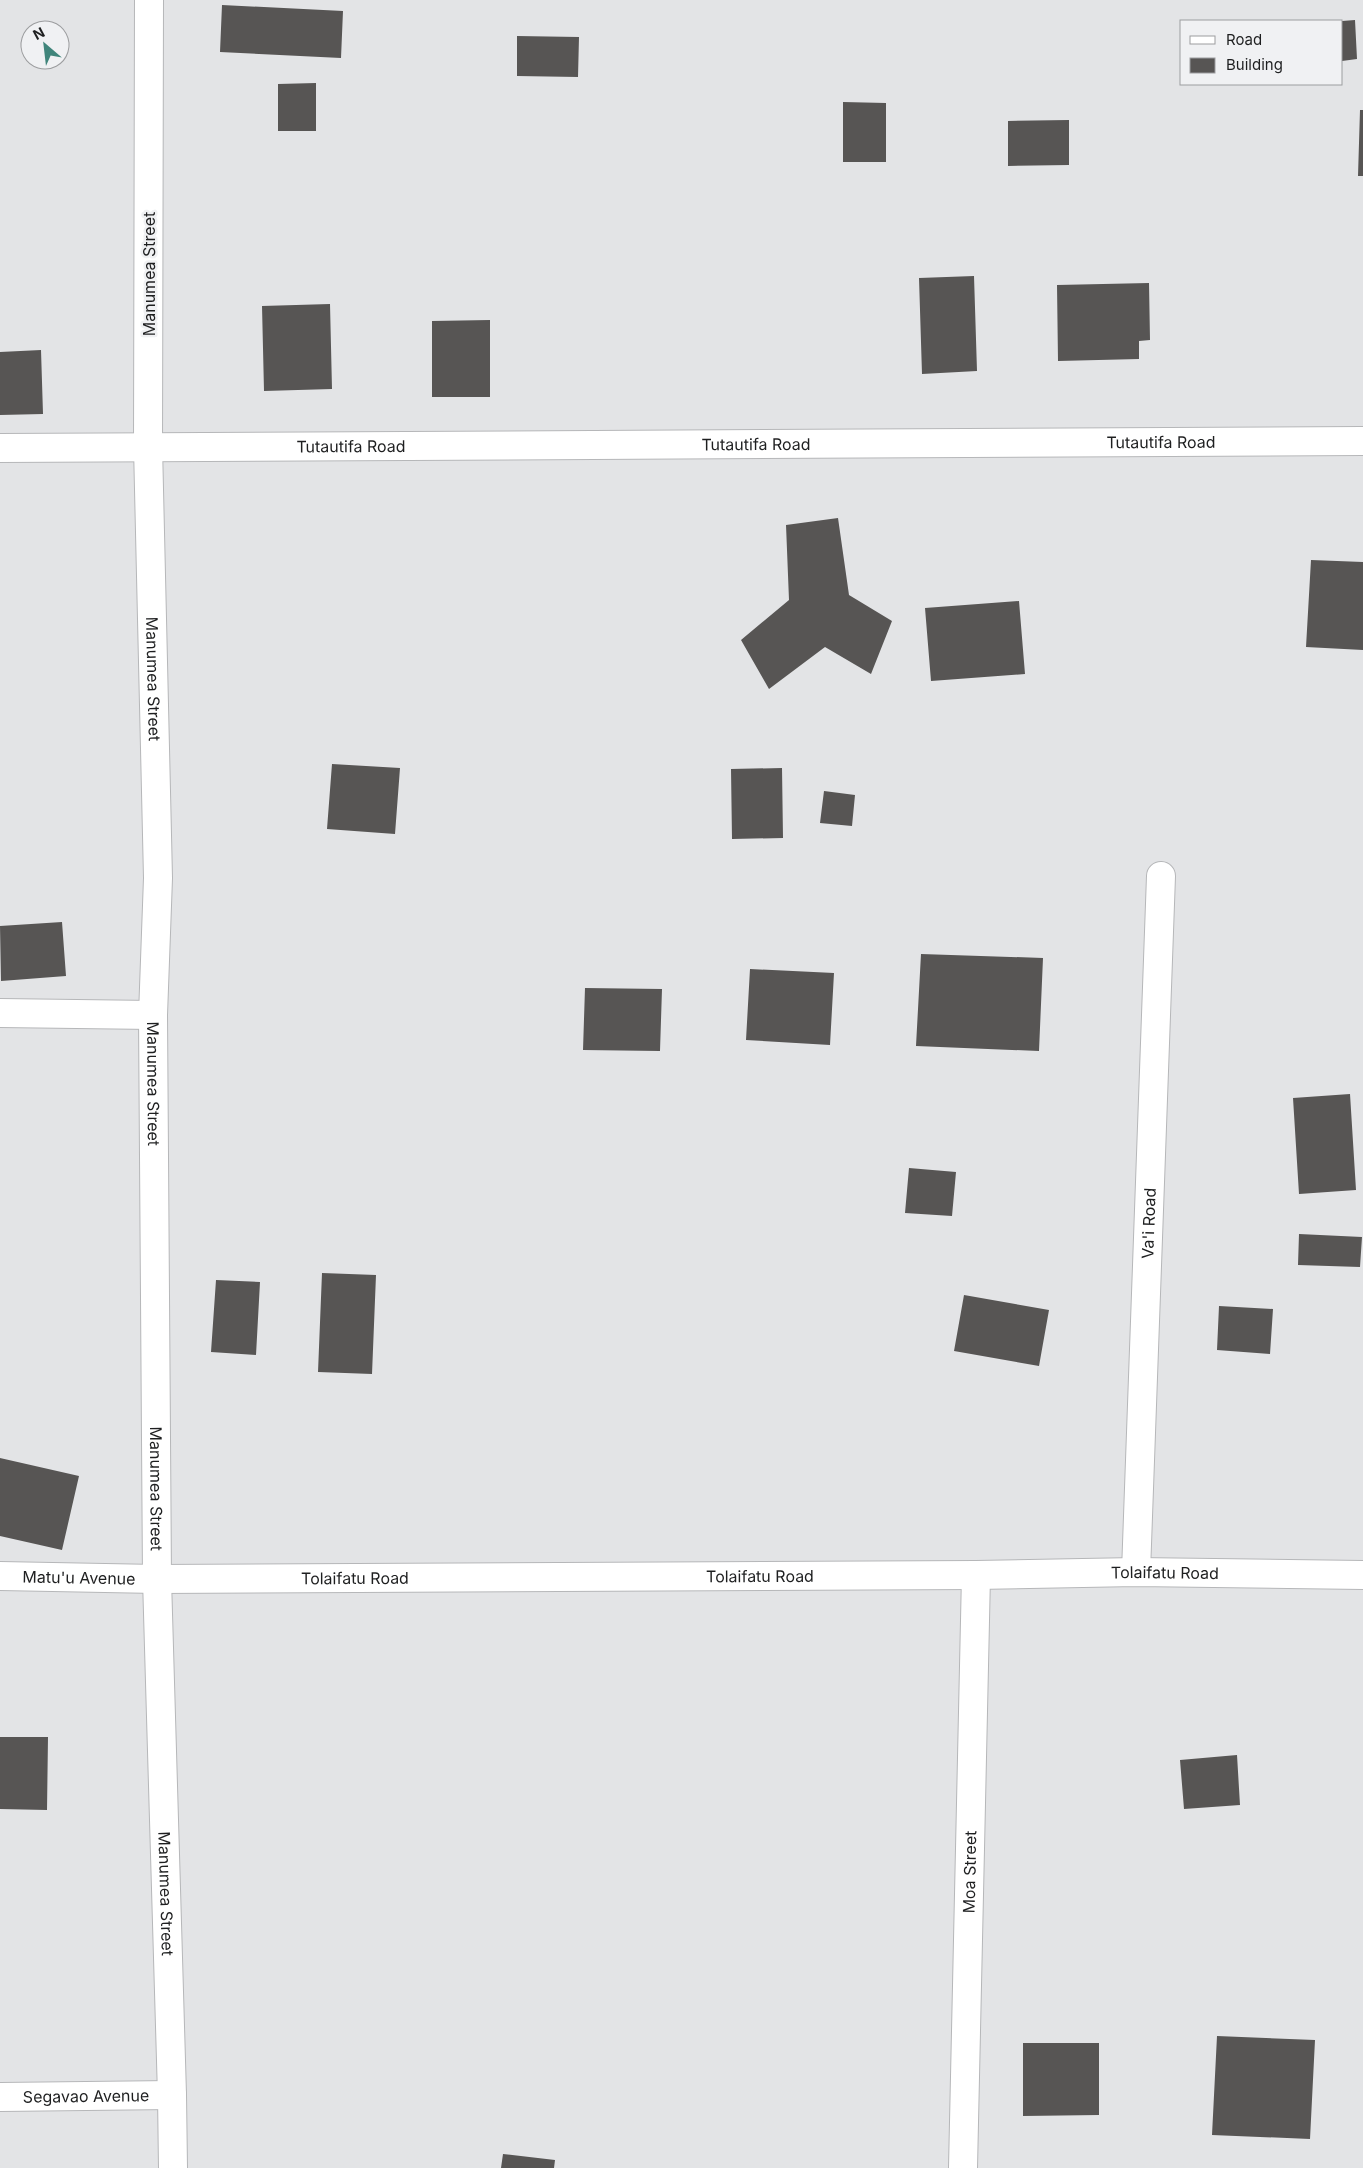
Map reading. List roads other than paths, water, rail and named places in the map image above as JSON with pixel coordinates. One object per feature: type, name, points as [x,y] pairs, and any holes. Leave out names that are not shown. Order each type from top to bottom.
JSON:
[{"type":"street","name":"Manumea Street","points":[[149,0],[148,446],[158,878],[153,1015],[157,1580],[173,2168]]},
{"type":"street","name":"Tutautifa Road","points":[[0,448],[1363,441]]},
{"type":"street","name":"Va'i Road","points":[[1136,1572],[1161,876]]},
{"type":"street","points":[[0,1013],[153,1015]]},
{"type":"street","name":"Tolaifatu Road","points":[[157,1580],[976,1575],[1136,1572],[1363,1575]]},
{"type":"street","name":"Moa Street","points":[[963,2168],[976,1575]]},
{"type":"street","name":"Matu'u Avenue","points":[[0,1576],[157,1580]]},
{"type":"street","name":"Segavao Avenue","points":[[0,2097],[172,2095]]}]
